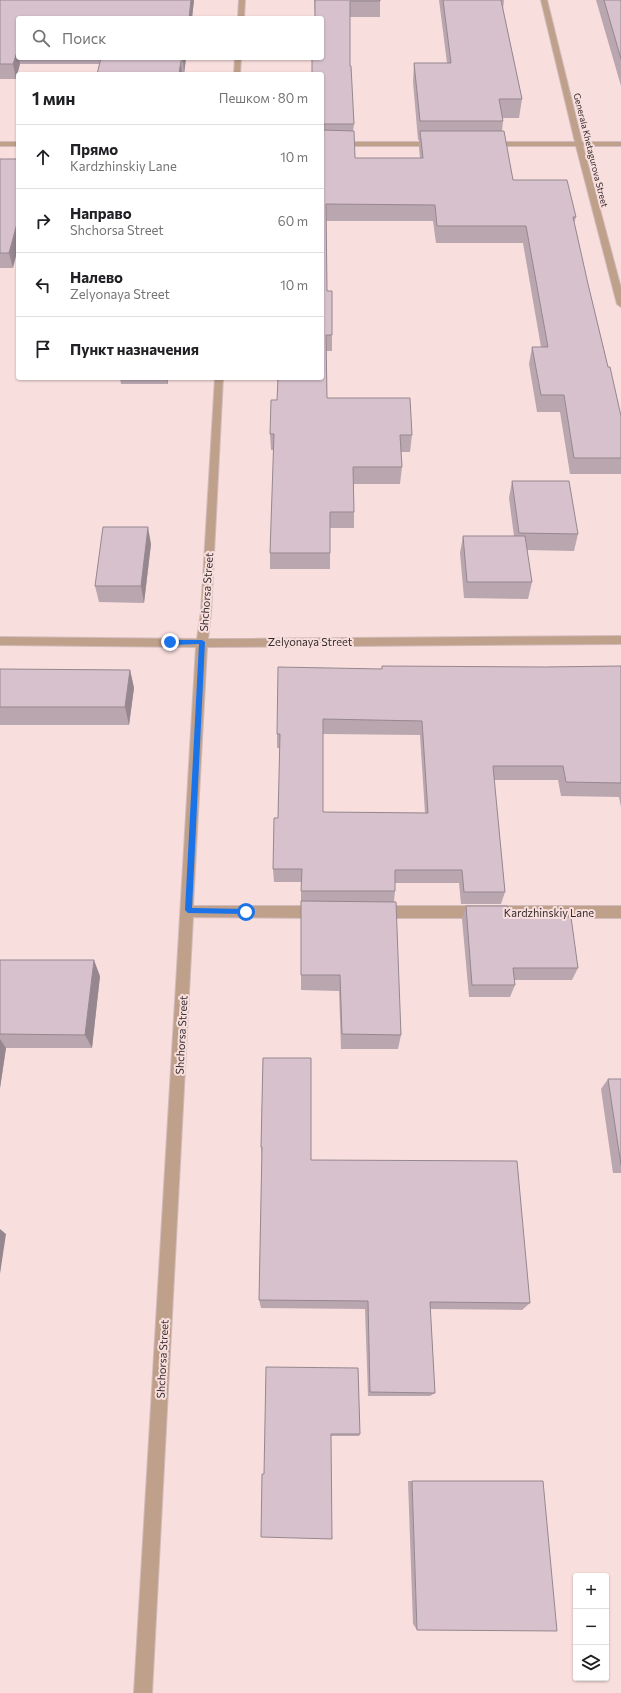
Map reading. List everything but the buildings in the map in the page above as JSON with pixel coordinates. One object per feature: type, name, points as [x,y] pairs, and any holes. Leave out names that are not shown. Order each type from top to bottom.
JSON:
[{"type":"street","points":[[240,16],[242,0]]},
{"type":"street","name":"Generala Khetagurova Street","points":[[544,0],[579,144],[621,304]]},
{"type":"street","points":[[237,72],[238,60]]},
{"type":"street","points":[[0,144],[16,144]]},
{"type":"street","points":[[324,144],[438,144]]},
{"type":"street","points":[[485,144],[621,144]]},
{"type":"street","name":"Shchorsa Street","points":[[143,1693],[202,642],[206,612],[219,380]]},
{"type":"street","name":"Zelyonaya Street","points":[[0,641],[202,642],[621,640]]},
{"type":"street","points":[[188,910],[334,912]]},
{"type":"street","name":"Kardzhinskiy Lane","points":[[366,912],[621,912]]},
{"type":"route","points":[[170,642],[202,642],[188,910],[246,912]]}]
